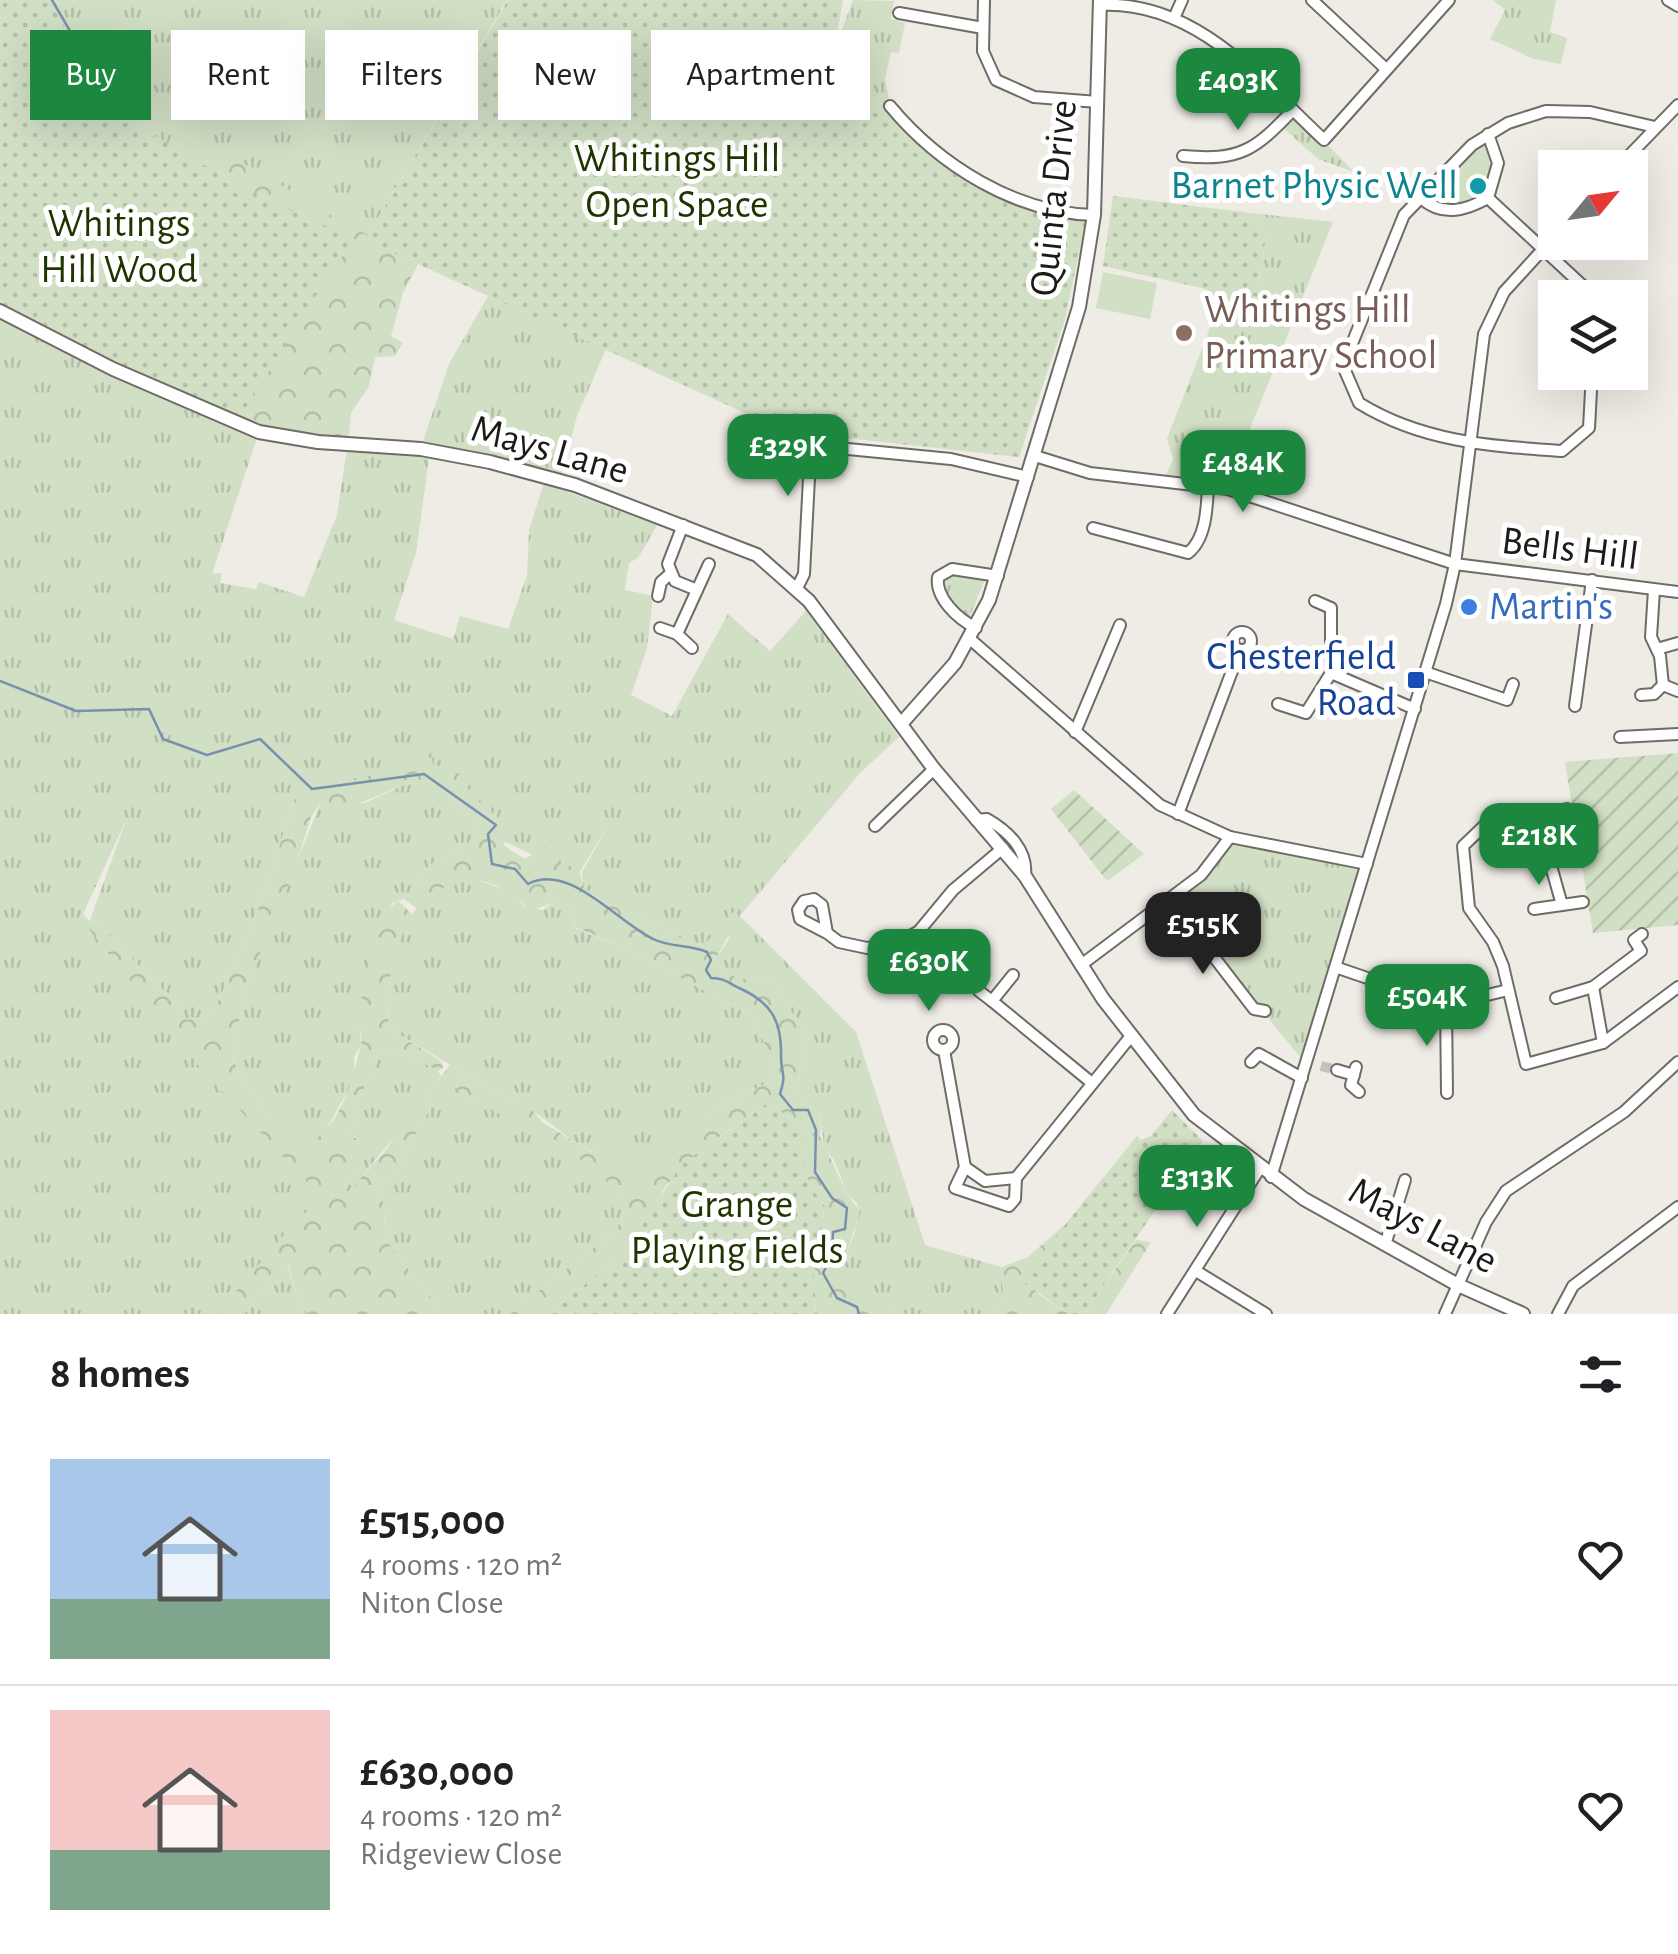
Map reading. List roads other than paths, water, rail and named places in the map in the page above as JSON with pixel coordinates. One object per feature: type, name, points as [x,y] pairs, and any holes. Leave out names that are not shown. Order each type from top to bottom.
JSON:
[{"type":"street","points":[[984,0],[988,67],[1014,92],[1075,103],[1098,102]]},
{"type":"street","points":[[1176,16],[1182,0]]},
{"type":"street","points":[[1100,3],[1134,2],[1176,16],[1210,36],[1324,140],[1449,0]]},
{"type":"street","points":[[1668,0],[1678,6]]},
{"type":"street","points":[[1314,1],[1386,69]]},
{"type":"street","name":"Quinta Drive","points":[[902,724],[923,704],[973,633],[998,576],[1082,294],[1094,216],[1100,3]]},
{"type":"street","points":[[899,13],[983,28]]},
{"type":"street","points":[[890,106],[936,152],[1017,200],[1052,212],[1094,216]]},
{"type":"street","points":[[1634,150],[1678,106]]},
{"type":"street","points":[[1183,156],[1236,156],[1263,140],[1292,110]]},
{"type":"street","points":[[1591,390],[1589,428],[1562,451],[1469,445],[1362,406],[1343,366],[1404,214],[1488,134],[1528,116],[1568,110],[1655,127]]},
{"type":"street","points":[[1421,198],[1445,211],[1461,211],[1488,198],[1498,163],[1488,134]]},
{"type":"street","points":[[1488,198],[1538,244]]},
{"type":"street","points":[[1167,1314],[1265,1172],[1302,1078],[1428,674],[1456,564],[1484,334],[1504,292],[1538,255]]},
{"type":"street","points":[[1555,260],[1577,280]]},
{"type":"street","name":"Mays Lane","points":[[0,311],[113,370],[258,432],[318,442],[421,449],[490,462],[560,480],[750,550],[797,588],[934,769],[1003,848],[1080,965],[1194,1115],[1265,1172],[1385,1246],[1523,1314]]},
{"type":"street","points":[[797,588],[804,574],[810,459],[816,446],[951,458],[1028,477]]},
{"type":"street","name":"Bells Hill","points":[[1035,456],[1090,473],[1208,486],[1243,494],[1456,564],[1678,592]]},
{"type":"street","points":[[1094,528],[1188,553],[1196,547],[1206,514],[1208,486]]},
{"type":"street","points":[[670,574],[669,555],[683,524]]},
{"type":"street","points":[[676,634],[709,564]]},
{"type":"street","points":[[998,576],[952,569],[938,577],[939,592],[973,633],[1140,791],[1178,814],[1230,837],[1368,864]]},
{"type":"street","points":[[670,574],[697,590]]},
{"type":"street","points":[[658,596],[661,582],[670,574]]},
{"type":"street","points":[[1575,706],[1592,580]]},
{"type":"street","points":[[1654,590],[1651,637],[1663,685]]},
{"type":"street","points":[[1278,704],[1306,713],[1330,673],[1331,608],[1314,602]]},
{"type":"street","points":[[1075,732],[1120,625]]},
{"type":"street","points":[[660,628],[676,634],[692,648]]},
{"type":"street","points":[[1657,649],[1678,643]]},
{"type":"street","points":[[1178,814],[1240,650]]},
{"type":"street","points":[[1330,673],[1415,710]]},
{"type":"street","points":[[1428,674],[1508,700],[1513,684]]},
{"type":"street","points":[[1663,685],[1678,691]]},
{"type":"street","points":[[1641,695],[1654,694],[1663,685]]},
{"type":"street","points":[[1620,738],[1678,734]]},
{"type":"street","points":[[874,826],[934,769]]},
{"type":"street","points":[[1566,809],[1485,826],[1463,846],[1468,908],[1494,942],[1526,1064],[1604,1043],[1678,988]]},
{"type":"street","points":[[1537,816],[1562,905]]},
{"type":"street","name":"Mays Lane","points":[[976,820],[986,819],[1010,836],[1026,865],[1025,876]]},
{"type":"street","points":[[1080,965],[1201,875],[1230,837]]},
{"type":"street","points":[[827,932],[854,947],[902,942],[919,931],[953,890],[1003,848]]},
{"type":"street","points":[[1170,900],[1254,1009],[1265,1012]]},
{"type":"street","points":[[1534,909],[1583,902]]},
{"type":"street","points":[[1556,998],[1593,987],[1641,950],[1634,940],[1642,934]]},
{"type":"street","points":[[1338,968],[1446,1005],[1508,990]]},
{"type":"street","points":[[992,1002],[1013,975]]},
{"type":"street","points":[[1593,987],[1604,1043]]},
{"type":"street","points":[[979,991],[1092,1083]]},
{"type":"street","points":[[1446,1005],[1447,1093]]},
{"type":"street","points":[[944,1050],[965,1167],[956,1183],[958,1192],[1009,1206],[1015,1199],[1016,1178],[1131,1036]]},
{"type":"street","points":[[1251,1062],[1259,1054],[1302,1078]]},
{"type":"street","points":[[1445,1314],[1486,1222],[1506,1191],[1624,1112],[1678,1062]]},
{"type":"street","points":[[1306,1063],[1321,1066]]},
{"type":"street","points":[[1337,1070],[1355,1071],[1351,1084],[1359,1092]]},
{"type":"street","points":[[965,1167],[985,1181],[1016,1178]]},
{"type":"street","points":[[1385,1246],[1405,1180]]},
{"type":"street","points":[[1558,1314],[1573,1286],[1678,1207]]},
{"type":"street","points":[[1196,1271],[1266,1314]]},
{"type":"waterway","points":[[52,0],[69,30]]},
{"type":"waterway","points":[[0,681],[76,711],[149,709],[163,739],[207,755],[260,739],[312,789],[424,774],[496,825],[488,834],[492,864],[515,869],[528,884],[544,879],[576,887],[653,939],[707,952],[711,960],[706,970],[711,978],[725,981],[759,1000],[777,1023],[783,1077],[780,1094],[793,1110],[808,1110],[816,1130],[815,1172],[832,1198],[847,1208],[845,1229],[833,1232],[832,1256],[823,1273],[837,1298],[857,1307],[859,1314]]},
{"type":"tunnel","points":[[1321,1066],[1337,1070]]},
{"type":"place","name":"Barnet Physic Well","points":[[1478,186]]},
{"type":"place","name":"Whitings Hill Primary School","points":[[1184,333]]},
{"type":"place","name":"Martin's","points":[[1469,607]]},
{"type":"place","name":"Chesterfield Road","points":[[1416,680]]},
{"type":"park label","name":"Whitings Hill Open Space","points":[[677,182]]},
{"type":"park label","name":"Whitings Hill Wood","points":[[119,247]]},
{"type":"park label","name":"Grange Playing Fields","points":[[737,1228]]}]
